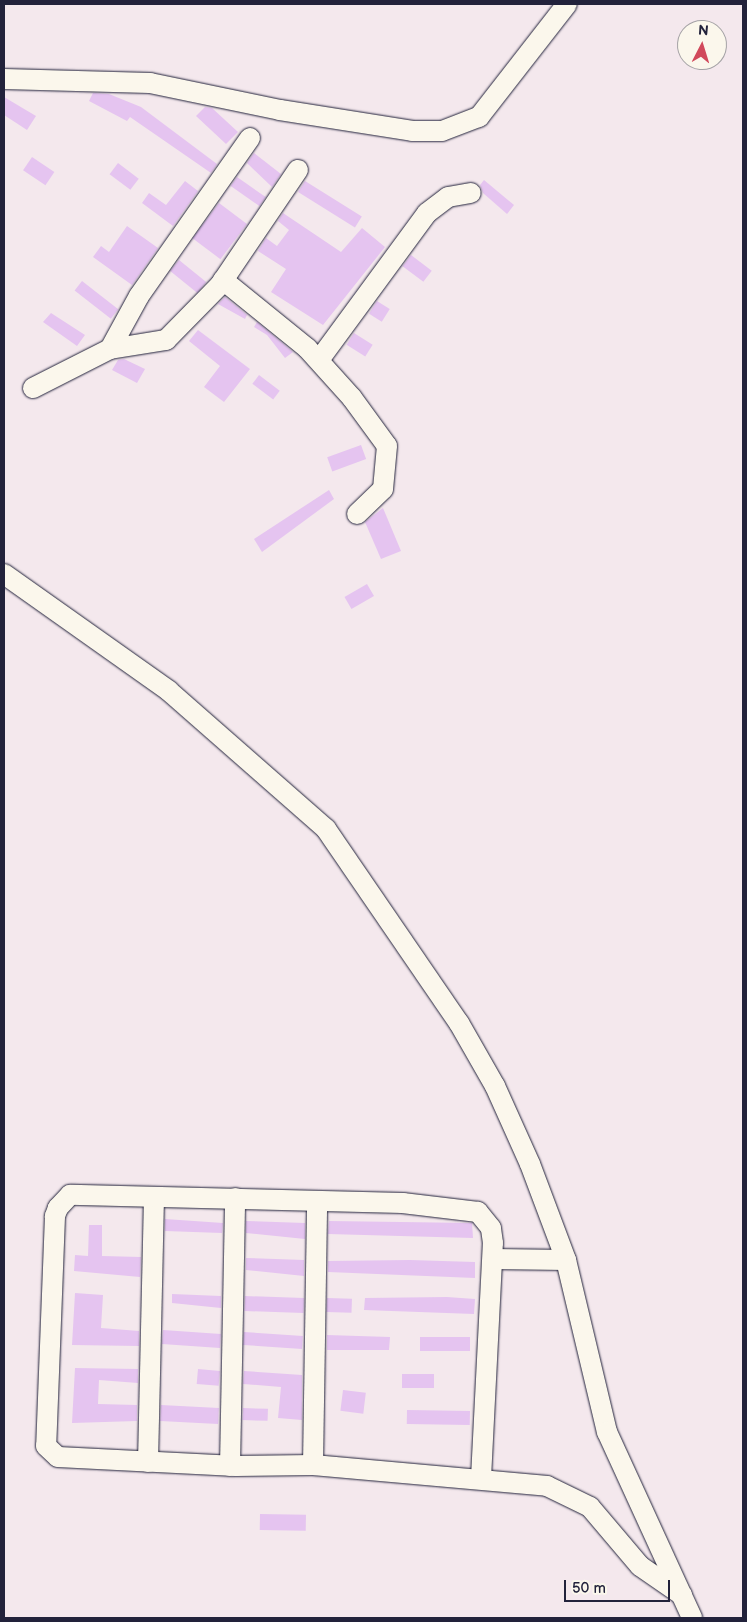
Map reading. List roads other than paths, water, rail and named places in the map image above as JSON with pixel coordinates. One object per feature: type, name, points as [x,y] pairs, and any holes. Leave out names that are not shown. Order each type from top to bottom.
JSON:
[{"type":"street","points":[[4,79],[157,84],[280,110],[412,131],[442,131],[479,117],[567,4]]},
{"type":"street","points":[[110,349],[138,296],[250,138]]},
{"type":"street","points":[[33,388],[110,349],[166,340],[223,280],[298,170]]},
{"type":"street","points":[[319,360],[426,213],[448,197],[471,194]]},
{"type":"street","points":[[223,280],[281,324],[319,360],[386,446],[383,489],[357,514]]},
{"type":"street","points":[[4,574],[169,691],[326,829],[477,1052],[530,1164],[566,1260],[606,1432],[692,1618]]},
{"type":"street","points":[[482,1478],[492,1259],[491,1228],[478,1212],[437,1204],[235,1198],[154,1199],[70,1195],[55,1216],[46,1446],[58,1457],[230,1466],[314,1465],[482,1478],[547,1486],[568,1494],[590,1507],[640,1566],[682,1595]]},
{"type":"street","points":[[230,1466],[235,1198]]},
{"type":"street","points":[[148,1462],[154,1199]]},
{"type":"street","points":[[314,1465],[318,1201]]},
{"type":"street","points":[[492,1259],[566,1260]]}]
